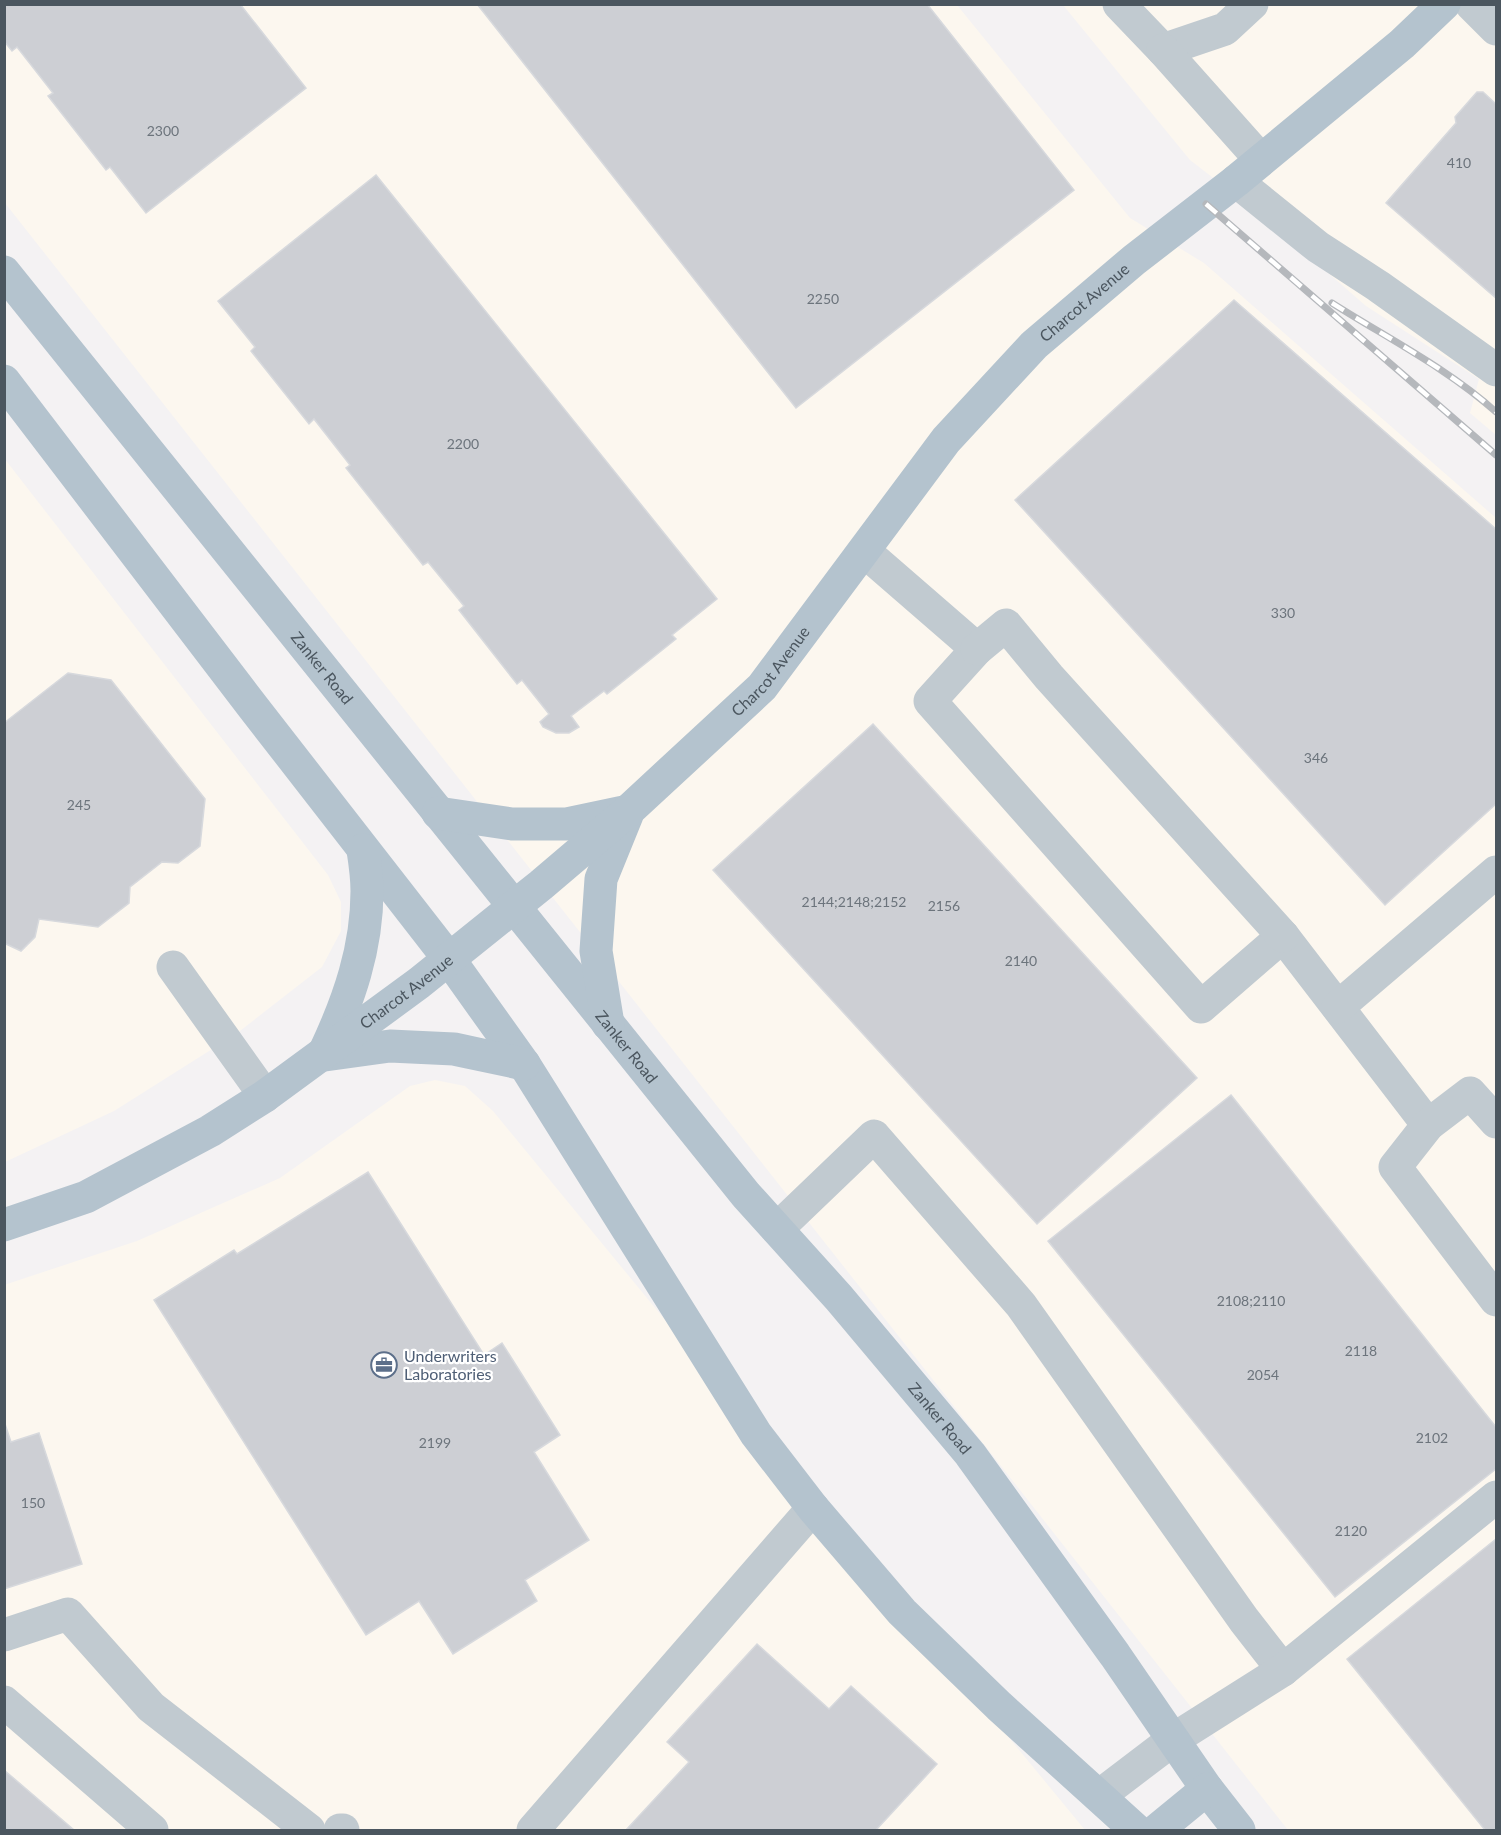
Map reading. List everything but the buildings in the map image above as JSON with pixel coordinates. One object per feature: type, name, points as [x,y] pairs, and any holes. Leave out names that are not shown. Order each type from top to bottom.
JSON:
[{"type":"main road","name":"Charcot Avenue","points":[[4,1225],[86,1197],[210,1131],[265,1096],[449,959],[628,811],[762,687],[946,440],[1034,345],[1134,260],[1236,181],[1402,44],[1444,4]]},
{"type":"main road","name":"Zanker Road","points":[[4,273],[746,1195],[839,1299],[970,1455],[1174,1739],[1207,1789],[1239,1830]]},
{"type":"main road","points":[[4,381],[449,959],[524,1064],[756,1434],[813,1508],[902,1612],[999,1706],[1136,1830]]},
{"type":"main road","points":[[438,813],[504,824],[567,824],[628,811]]},
{"type":"main road","points":[[609,1027],[596,951],[601,879],[628,811]]},
{"type":"main road","points":[[323,1055],[343,1012],[356,973],[362,943],[367,891],[363,850]]},
{"type":"main road","points":[[323,1055],[390,1046],[454,1049],[524,1064]]},
{"type":"main road","points":[[1157,1830],[1207,1789]]},
{"type":"lane","points":[[1119,4],[1261,160]]},
{"type":"lane","points":[[1163,50],[1225,29],[1252,4]]},
{"type":"lane","points":[[1471,4],[1497,29]]},
{"type":"lane","points":[[1236,181],[1318,247],[1497,370]]},
{"type":"lane","points":[[864,551],[977,649]]},
{"type":"lane","points":[[1283,936],[1201,1007],[930,700],[977,649],[1006,625],[1049,677],[1283,936],[1428,1125]]},
{"type":"lane","points":[[1338,1007],[1497,872]]},
{"type":"lane","points":[[173,967],[265,1096]]},
{"type":"lane","points":[[1492,1286],[1395,1167],[1428,1125],[1470,1093],[1497,1122]]},
{"type":"lane","points":[[777,1229],[874,1136],[1021,1305],[1283,1670]]},
{"type":"lane","points":[[1099,1796],[1174,1739],[1283,1670],[1497,1497]]},
{"type":"lane","points":[[533,1830],[813,1508]]},
{"type":"lane","points":[[4,1635],[68,1614],[151,1707],[309,1830]]},
{"type":"lane","points":[[4,1702],[152,1830]]},
{"type":"shaded area","points":[[5,5],[957,5],[1130,218],[1204,263],[1496,518],[1496,1830],[1288,1830],[5,203]]},
{"type":"shaded area","points":[[1063,5],[1496,5],[1496,435],[1470,413],[1479,379],[1366,306],[1265,218],[1190,160]]},
{"type":"shaded area","points":[[4,458],[328,875],[341,902],[341,931],[322,967],[236,1034],[114,1111],[5,1162]]},
{"type":"shaded area","points":[[435,1080],[465,1086],[493,1111],[1085,1830],[5,1830],[4,1285],[137,1241],[280,1178],[410,1086]]},
{"type":"railway","points":[[1206,204],[1496,455]]},
{"type":"railway","points":[[1332,303],[1437,367],[1496,412]]},
{"type":"place","name":"Underwriters Laboratories","points":[[384,1365]]}]
